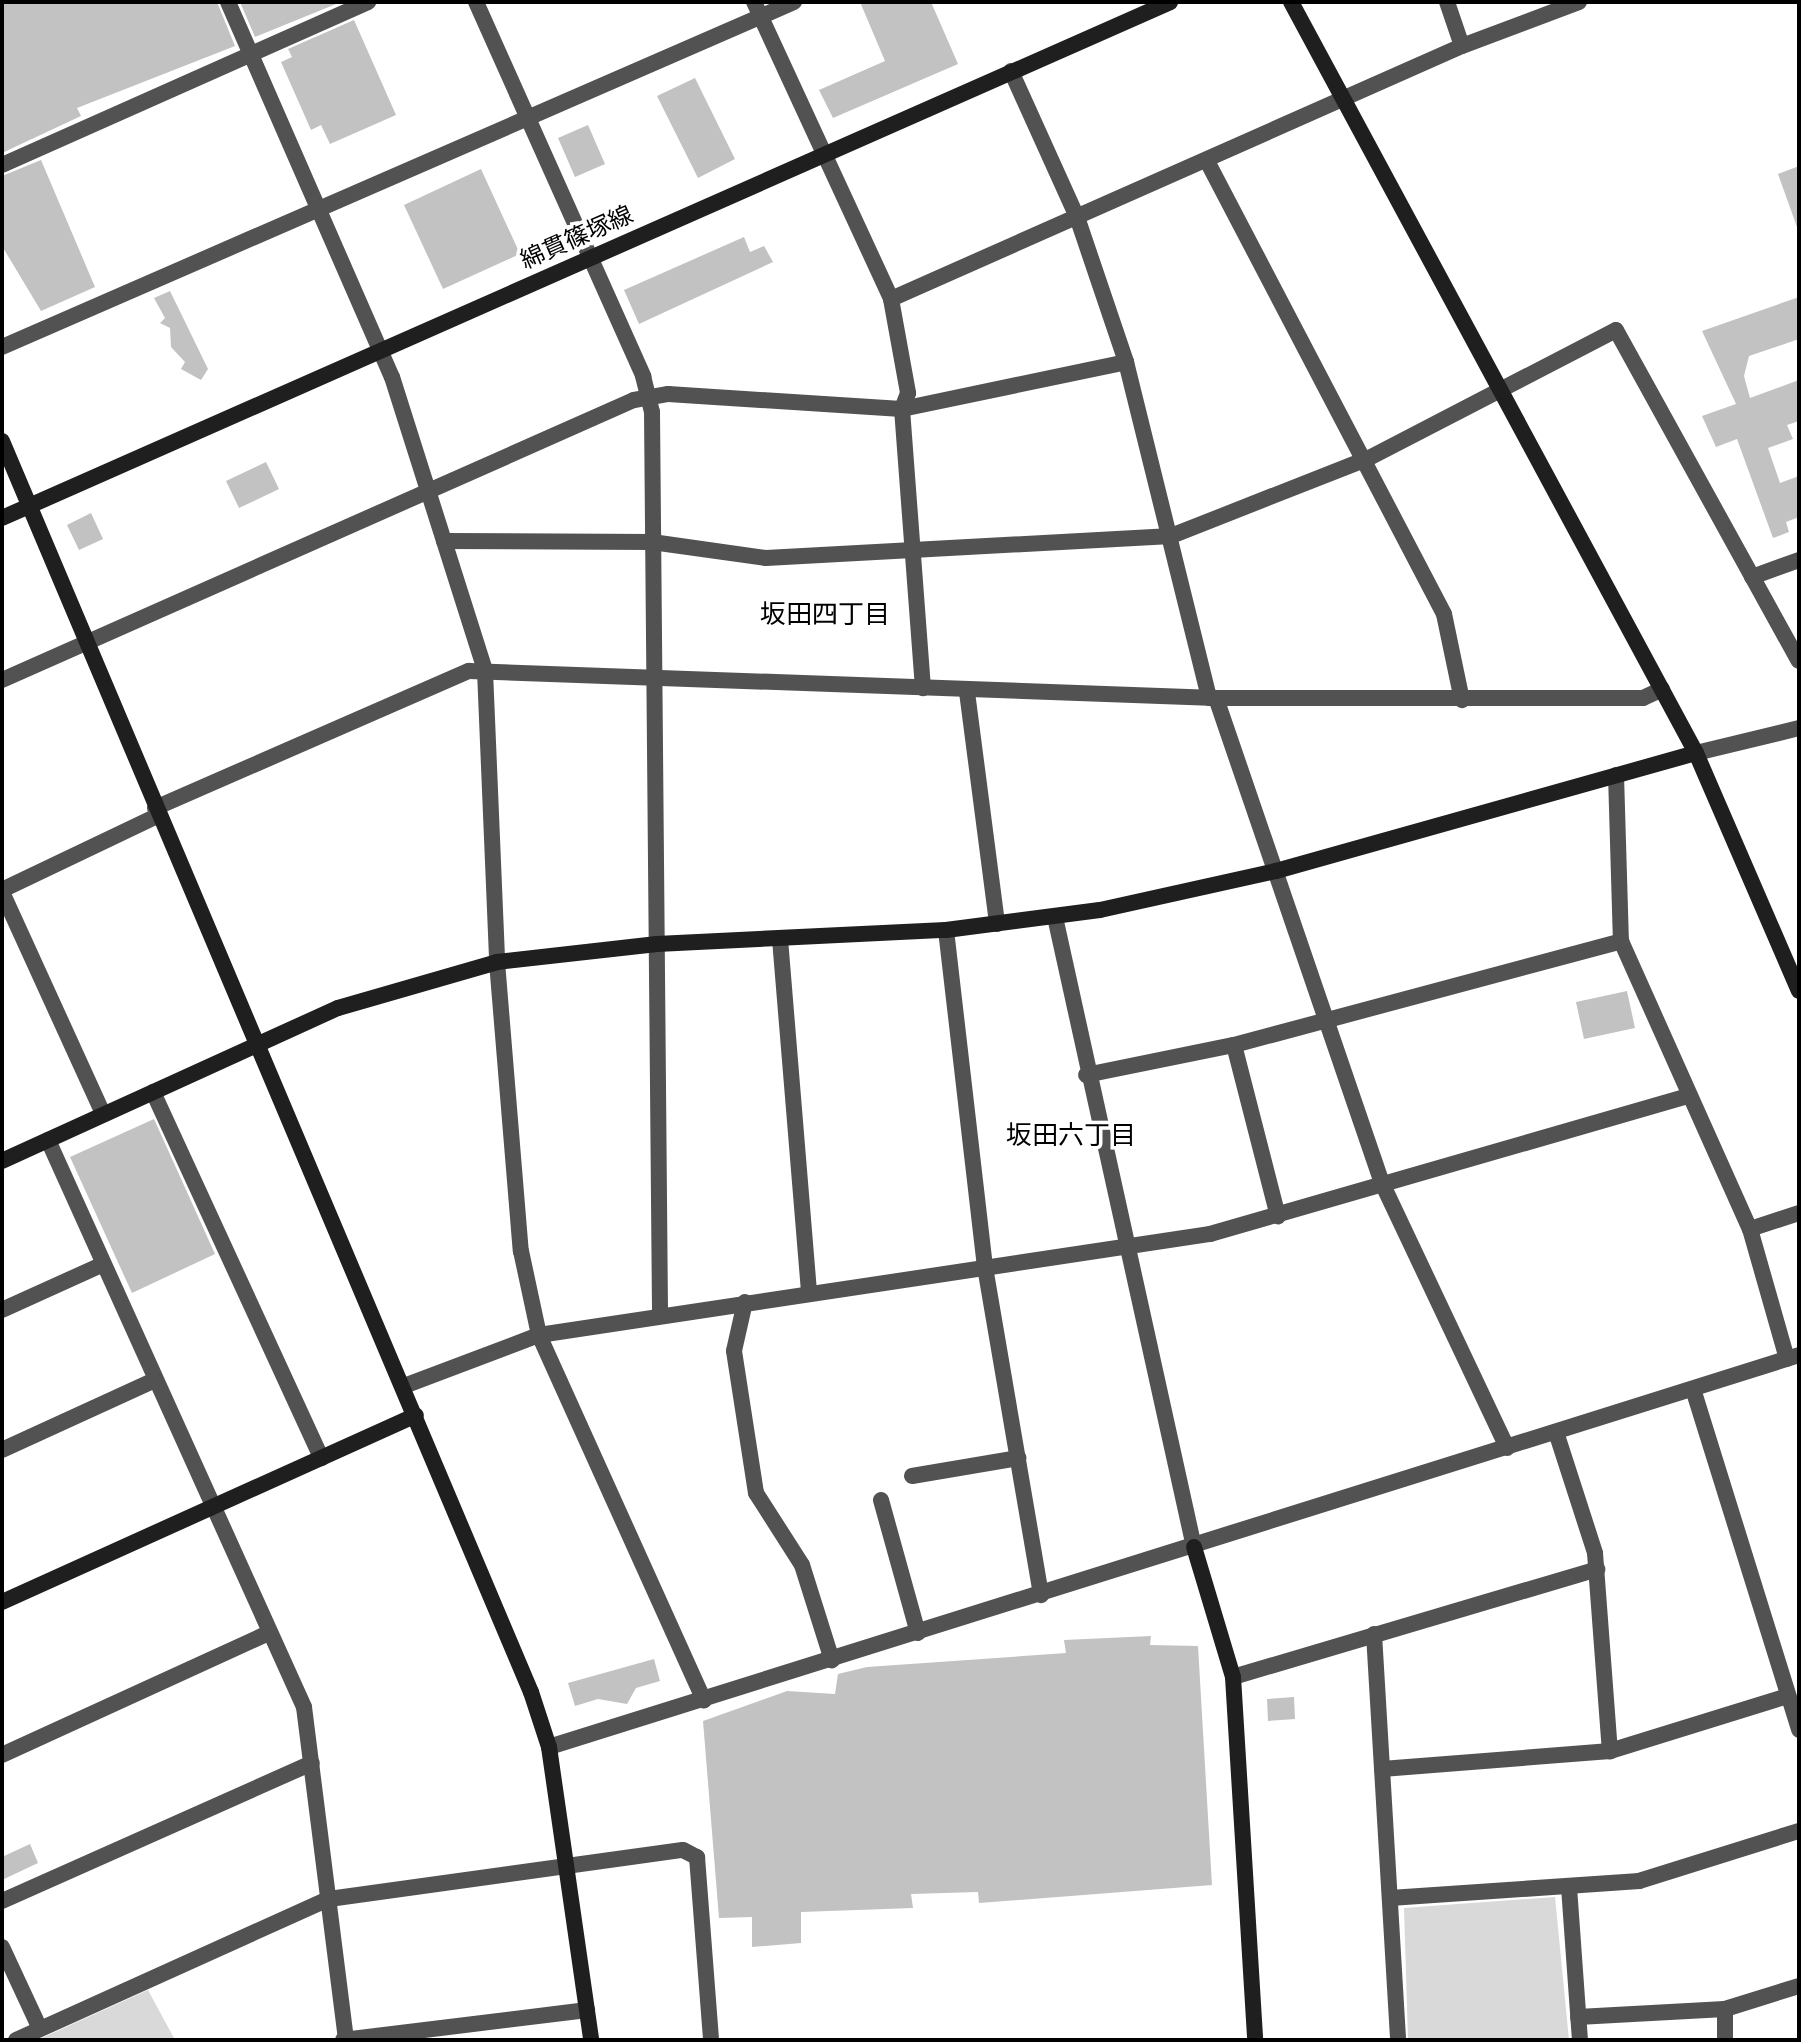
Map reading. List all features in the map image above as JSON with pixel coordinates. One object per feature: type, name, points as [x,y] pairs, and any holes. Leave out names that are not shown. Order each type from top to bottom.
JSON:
[{"type":"street","points":[[228,2],[317,212],[381,350],[485,671],[497,962],[521,1251],[539,1335],[704,1701]]},
{"type":"street","points":[[2,165],[368,2]]},
{"type":"street","points":[[476,2],[526,120],[592,257],[650,396],[660,1314]]},
{"type":"street","points":[[2,347],[526,120],[757,9],[794,2]]},
{"type":"street","name":"綿貫篠塚線","points":[[2,518],[1170,2]]},
{"type":"street","points":[[1291,2],[1696,753],[1799,991]]},
{"type":"street","points":[[1447,2],[1462,46]]},
{"type":"street","points":[[891,299],[1345,102],[1462,46],[1579,2]]},
{"type":"street","points":[[757,9],[891,299],[908,393],[902,409],[923,688]]},
{"type":"street","points":[[1011,71],[1077,217],[1126,362],[1213,698],[1276,871],[1382,1183],[1507,1448]]},
{"type":"street","points":[[1207,161],[1369,458],[1444,614],[1462,700]]},
{"type":"street","points":[[444,541],[652,542],[766,558],[912,547],[1171,536],[1369,458],[1616,330],[1799,661]]},
{"type":"street","points":[[2,680],[650,396],[902,409],[1126,362]]},
{"type":"street","points":[[2,441],[85,644],[404,1386],[549,1747],[569,1868],[591,2040]]},
{"type":"street","points":[[1752,577],[1799,560]]},
{"type":"street","points":[[103,1114],[2,891],[157,811],[469,671],[655,676],[967,692],[1213,698],[1643,698],[1662,689]]},
{"type":"street","points":[[967,692],[997,924]]},
{"type":"street","points":[[2,1161],[259,1044],[381,993],[497,962],[657,944],[946,930],[1055,917],[1276,871],[1696,753],[1799,728]]},
{"type":"street","points":[[549,1747],[704,1701],[1793,1357],[1750,1229],[1687,1096],[1621,941],[1616,775]]},
{"type":"street","points":[[1055,917],[1086,1075],[1194,1547],[1233,1677],[1255,2040]]},
{"type":"street","points":[[946,930],[985,1267],[1041,1595]]},
{"type":"street","points":[[780,939],[809,1293]]},
{"type":"street","points":[[1086,1075],[1234,1045],[1326,1022],[1621,941]]},
{"type":"street","points":[[1234,1045],[1278,1216]]},
{"type":"street","points":[[153,1092],[321,1458]]},
{"type":"street","points":[[404,1386],[539,1335],[660,1314],[1126,1250],[1278,1216],[1687,1096]]},
{"type":"street","points":[[48,1140],[153,1381],[304,1707],[345,2039],[587,2010]]},
{"type":"street","points":[[1750,1229],[1799,1213]]},
{"type":"street","points":[[2,1310],[101,1265]]},
{"type":"street","points":[[745,1302],[734,1351],[756,1493],[802,1565],[832,1660]]},
{"type":"street","points":[[2,1450],[153,1381]]},
{"type":"street","points":[[1693,1389],[1799,1730]]},
{"type":"street","points":[[2,1602],[416,1415]]},
{"type":"street","points":[[1556,1432],[1597,1569],[1610,1751]]},
{"type":"street","points":[[912,1476],[1018,1458]]},
{"type":"street","points":[[881,1500],[918,1633]]},
{"type":"street","points":[[1233,1677],[1597,1569]]},
{"type":"street","points":[[2,1755],[269,1633]]},
{"type":"street","points":[[1374,1634],[1398,2040]]},
{"type":"street","points":[[1382,1769],[1610,1751],[1788,1696]]},
{"type":"street","points":[[2,1901],[312,1763]]},
{"type":"street","points":[[1390,1898],[1639,1881],[1799,1831]]},
{"type":"street","points":[[16,2040],[329,1899],[693,1850],[711,2040]]},
{"type":"street","points":[[1569,1887],[1580,2040]]},
{"type":"street","points":[[2,1947],[40,2029]]},
{"type":"street","points":[[1578,2017],[1725,2009],[1799,1986]]},
{"type":"street","points":[[1725,2009],[1725,2040]]},
{"type":"shaded area","points":[[1555,1897],[1569,2040],[1408,2040],[1404,1908]]},
{"type":"shaded area","points":[[148,1990],[175,2040],[38,2040],[44,2037]]},
{"type":"building","points":[[2,2],[217,2],[235,46],[77,108],[81,116],[2,153]]},
{"type":"building","points":[[240,2],[341,2],[255,37]]},
{"type":"building","points":[[860,2],[931,2],[958,64],[833,118],[819,90],[885,61]]},
{"type":"building","points":[[354,20],[396,115],[330,144],[321,125],[311,130],[281,62],[292,57],[288,49]]},
{"type":"building","points":[[695,78],[735,159],[698,178],[657,96]]},
{"type":"building","points":[[588,125],[605,164],[575,177],[558,138]]},
{"type":"building","points":[[41,160],[95,287],[41,311],[2,246],[2,176]]},
{"type":"building","points":[[1799,166],[1799,226],[1797,227],[1778,174]]},
{"type":"building","points":[[481,169],[520,254],[443,289],[404,205]]},
{"type":"building","points":[[744,237],[750,252],[764,246],[773,262],[639,324],[624,290]]},
{"type":"building","points":[[170,291],[208,369],[201,380],[181,369],[185,362],[171,347],[170,328],[160,323],[165,318],[154,298]]},
{"type":"building","points":[[1799,297],[1799,339],[1749,356],[1744,376],[1750,398],[1799,380],[1799,421],[1787,425],[1793,439],[1768,448],[1780,483],[1799,476],[1799,517],[1786,522],[1789,532],[1773,538],[1737,439],[1716,447],[1702,416],[1736,404],[1702,331]]},
{"type":"building","points":[[266,462],[279,489],[239,508],[226,481]]},
{"type":"building","points":[[91,513],[103,539],[79,550],[67,525]]},
{"type":"building","points":[[1627,991],[1635,1028],[1584,1039],[1576,1002]]},
{"type":"building","points":[[154,1119],[215,1254],[132,1293],[70,1157]]},
{"type":"building","points":[[1151,1636],[1150,1645],[1198,1646],[1212,1885],[979,1903],[978,1892],[911,1894],[913,1908],[801,1912],[801,1943],[752,1947],[752,1917],[719,1918],[703,1721],[787,1691],[835,1694],[838,1674],[867,1667],[1066,1653],[1064,1640]]},
{"type":"building","points":[[654,1659],[660,1681],[636,1688],[627,1704],[598,1699],[575,1706],[568,1683]]},
{"type":"building","points":[[1294,1697],[1295,1719],[1268,1721],[1267,1699]]},
{"type":"building","points":[[30,1844],[38,1863],[2,1880],[2,1857]]},
{"type":"district","name":"坂田四丁目","points":[[825,615]]},
{"type":"district","name":"坂田六丁目","points":[[1071,1136]]}]
